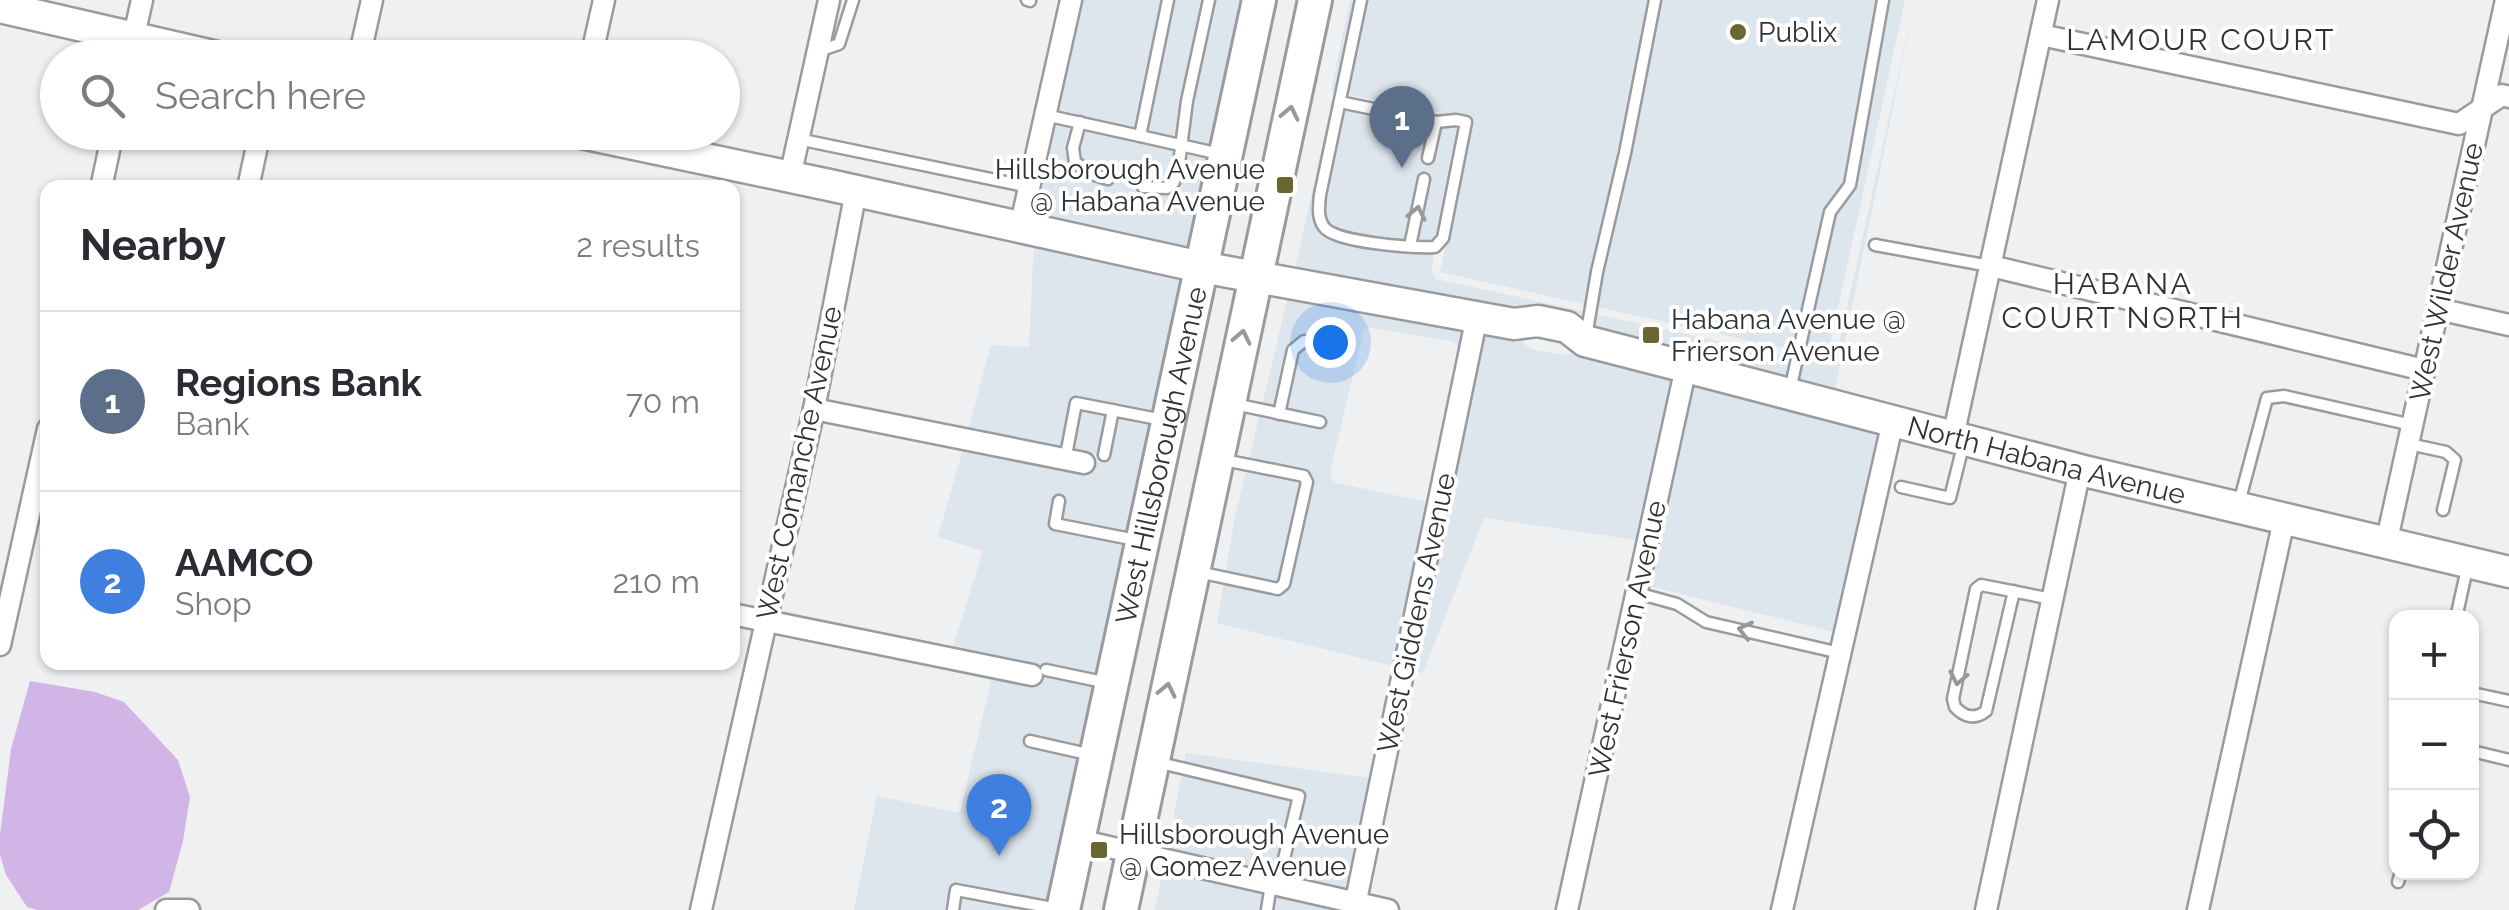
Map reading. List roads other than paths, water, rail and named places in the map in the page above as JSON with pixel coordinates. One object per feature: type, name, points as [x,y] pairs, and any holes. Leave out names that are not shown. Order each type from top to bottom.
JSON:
[{"type":"main road","name":"West Hillsborough Avenue","points":[[1062,910],[1259,0]]},
{"type":"main road","name":"West Hillsborough Avenue","points":[[1120,910],[1315,0]]},
{"type":"street","points":[[133,40],[142,0]]},
{"type":"street","points":[[363,40],[372,0]]},
{"type":"street","points":[[595,40],[604,0]]},
{"type":"street","points":[[1020,228],[1071,0]]},
{"type":"street","points":[[1959,438],[2048,0]]},
{"type":"street","name":"West Wilder Avenue","points":[[2386,544],[2506,0]]},
{"type":"street","points":[[0,7],[105,40]]},
{"type":"street","points":[[790,176],[818,51],[835,7]]},
{"type":"street","points":[[2041,36],[2459,124],[2502,95],[2509,97]]},
{"type":"street","points":[[103,180],[109,150]]},
{"type":"street","points":[[250,180],[256,150]]},
{"type":"street","name":"North Habana Avenue","points":[[664,150],[1202,267],[1514,324],[1533,339],[1560,346],[1586,340],[2080,470],[2509,572]]},
{"type":"street","name":"West Comanche Avenue","points":[[701,910],[814,409],[856,191]]},
{"type":"street","points":[[1991,266],[2424,370]]},
{"type":"street","points":[[2438,308],[2509,325]]},
{"type":"street","name":"West Giddens Avenue","points":[[1355,906],[1477,316]]},
{"type":"street","name":"West Frierson Avenue","points":[[1567,910],[1686,368]]},
{"type":"street","points":[[814,409],[1075,456]]},
{"type":"street","points":[[1782,910],[1893,421]]},
{"type":"street","points":[[0,644],[40,465]]},
{"type":"street","points":[[1986,910],[2080,470]]},
{"type":"street","points":[[2198,910],[2284,520]]},
{"type":"street","points":[[740,616],[1039,672]]},
{"type":"street","points":[[1078,840],[1355,906],[1388,910]]},
{"type":"street","points":[[166,910],[189,910]]},
{"type":"lane","points":[[818,51],[839,44],[835,7],[853,0]]},
{"type":"lane","points":[[1140,136],[1171,14],[1168,0]]},
{"type":"lane","points":[[1143,188],[1167,188],[1174,182],[1181,146],[1182,100],[1207,0]]},
{"type":"lane","points":[[1340,102],[1436,122],[1466,122],[1439,244],[1430,248],[1343,237],[1328,232],[1319,217],[1320,195],[1361,0]]},
{"type":"lane","points":[[1586,340],[1596,272],[1655,0]]},
{"type":"lane","points":[[1789,394],[1830,212],[1850,185],[1883,0]]},
{"type":"lane","points":[[1046,115],[1226,156]]},
{"type":"lane","points":[[1080,122],[1073,148],[1075,162],[1108,179]]},
{"type":"lane","points":[[1428,158],[1436,122]]},
{"type":"lane","points":[[798,139],[1029,187]]},
{"type":"lane","points":[[1410,246],[1424,179]]},
{"type":"lane","points":[[1875,244],[1991,266]]},
{"type":"lane","points":[[1279,414],[1294,350],[1304,341],[1340,349]]},
{"type":"lane","points":[[2238,509],[2267,398],[2278,395],[2410,434],[2446,452],[2455,460],[2443,510]]},
{"type":"lane","points":[[1075,456],[1076,403],[1168,421]]},
{"type":"lane","points":[[1228,403],[1320,422]]},
{"type":"lane","points":[[1104,455],[1113,410]]},
{"type":"lane","points":[[1901,487],[1950,498],[1959,438]]},
{"type":"lane","points":[[1192,571],[1278,589],[1284,584],[1308,482],[1304,476],[1216,458]]},
{"type":"lane","points":[[1059,501],[1055,524],[1142,541]]},
{"type":"lane","points":[[2458,610],[2468,563]]},
{"type":"lane","points":[[2014,591],[1986,711],[1976,717],[1968,716],[1955,707],[1954,699],[1973,596],[1981,584],[2052,599]]},
{"type":"lane","points":[[1636,593],[1677,604],[1706,622],[1840,653]]},
{"type":"lane","points":[[1039,672],[1112,684]]},
{"type":"lane","points":[[2479,695],[2509,702]]},
{"type":"lane","points":[[1030,741],[1096,756]]},
{"type":"lane","points":[[2479,752],[2509,760]]},
{"type":"lane","points":[[1152,761],[1299,796],[1267,910]]},
{"type":"lane","points":[[952,910],[956,890],[1062,910]]},
{"type":"place","name":"Publix","points":[[1738,32]]},
{"type":"place","name":"Regions Bank","points":[[1402,168]]},
{"type":"place","name":"Hillsborough Avenue @ Habana Avenue","points":[[1285,185]]},
{"type":"place","name":"Habana Avenue @ Frierson Avenue","points":[[1651,335]]},
{"type":"place","name":"Hillsborough Avenue @ Gomez Avenue","points":[[1099,850]]},
{"type":"place","name":"AAMCO","points":[[999,856]]},
{"type":"district","name":"LAMOUR COURT","points":[[2201,40]]},
{"type":"district","name":"HABANA COURT NORTH","points":[[2123,301]]}]
